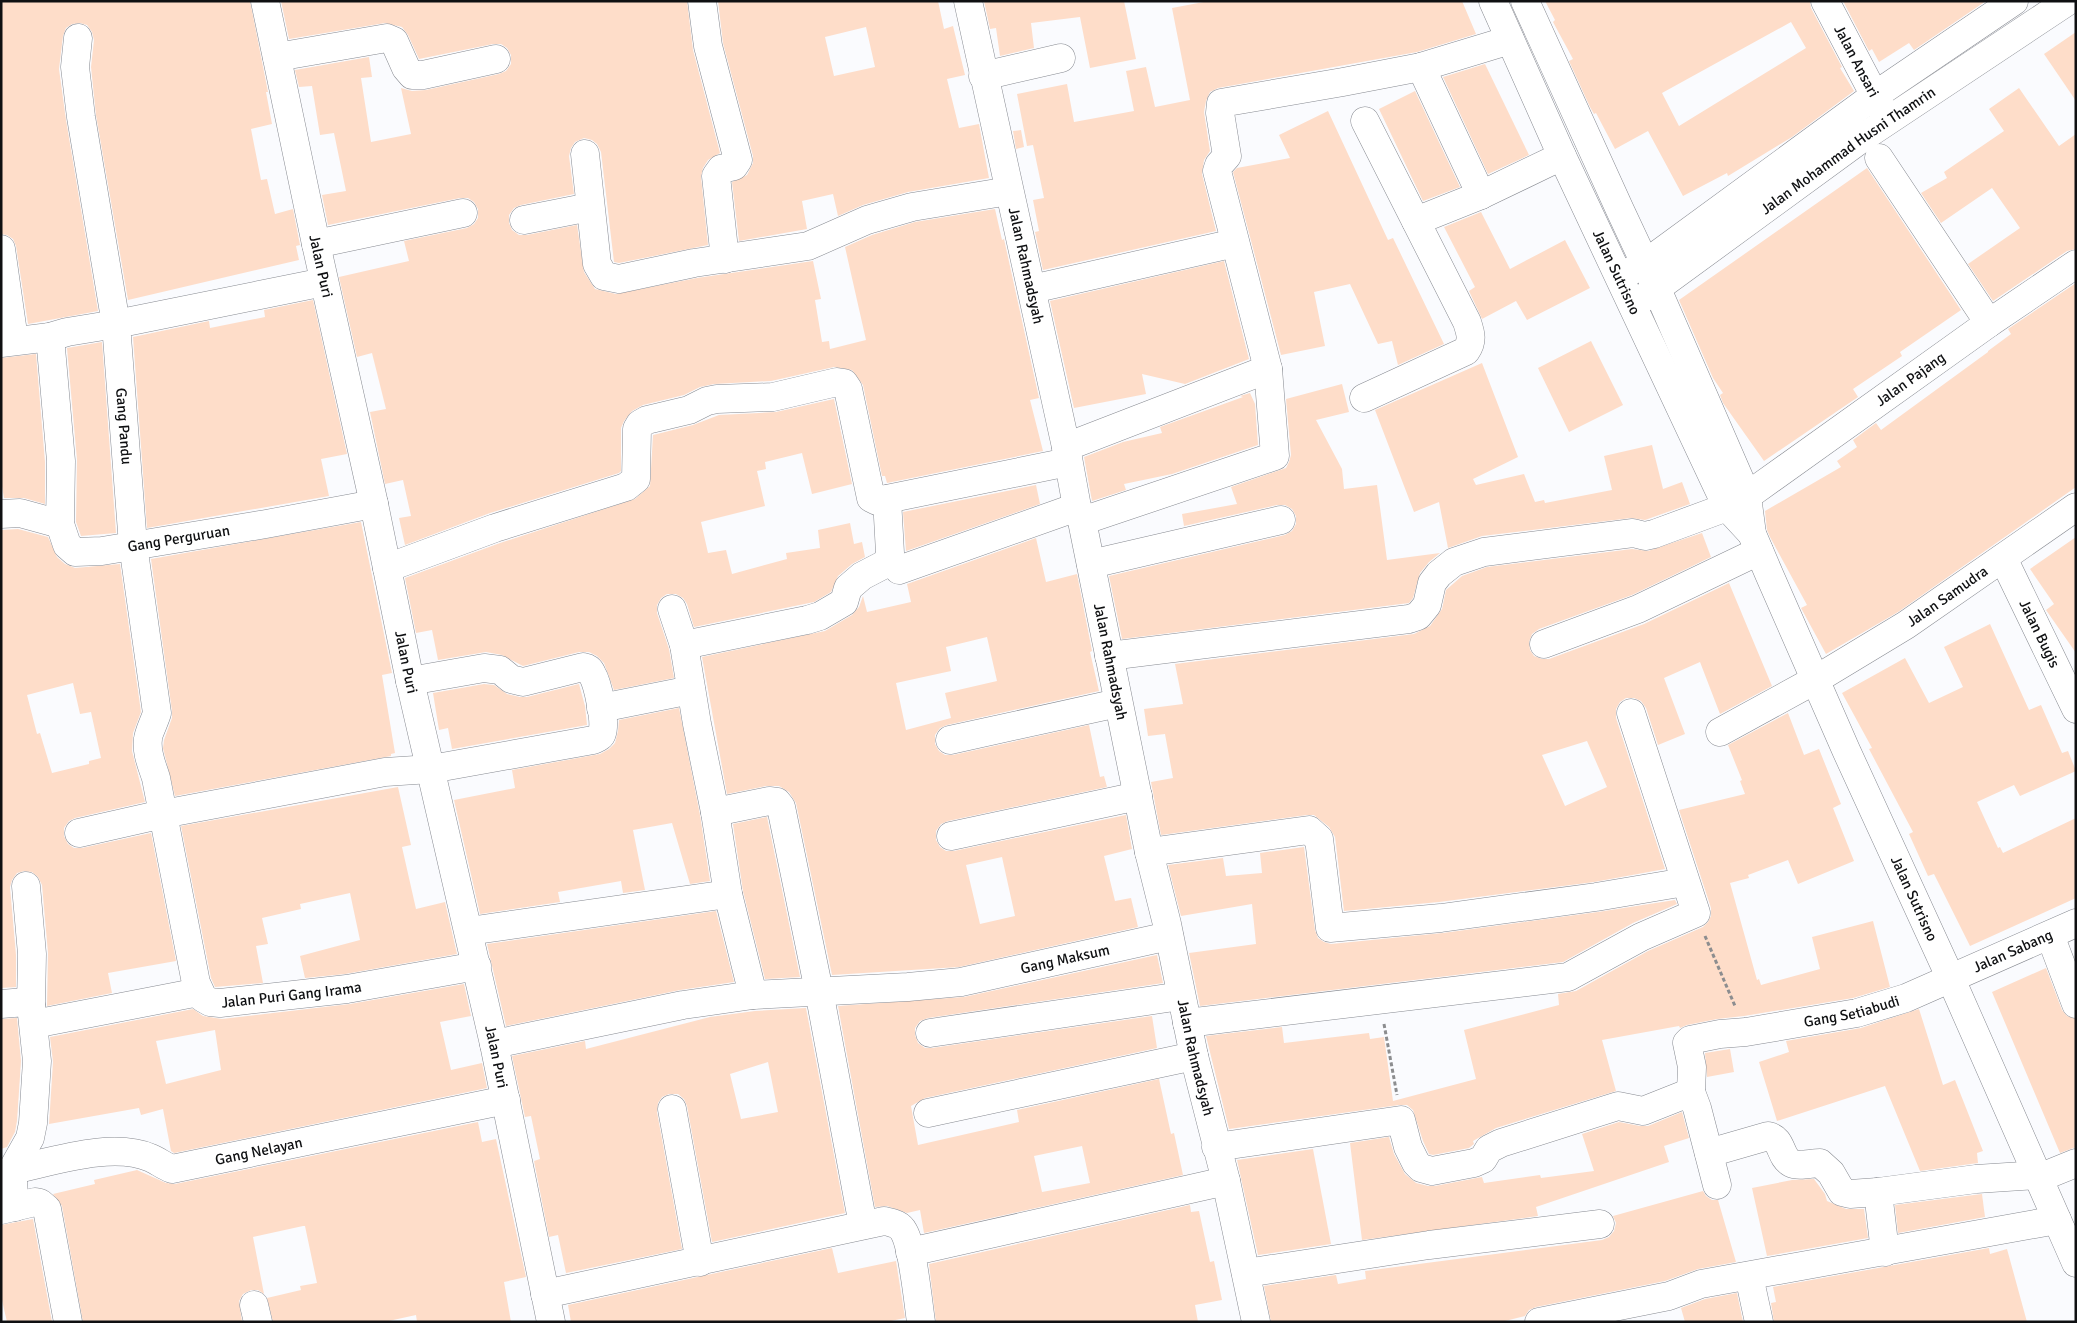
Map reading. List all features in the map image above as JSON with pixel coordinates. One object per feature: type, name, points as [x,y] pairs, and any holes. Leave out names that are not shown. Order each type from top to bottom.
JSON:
[{"type":"street","name":"Jalan Puri","points":[[265,1],[324,282],[374,504],[410,681],[494,1044],[551,1322]]},
{"type":"street","points":[[702,1],[708,46],[738,160],[734,166],[721,169],[716,176],[725,259]]},
{"type":"street","name":"Jalan Rahmadsyah","points":[[968,1],[1091,564],[1149,852],[1194,1056],[1226,1181],[1256,1322]]},
{"type":"street","name":"Jalan Sutrisno","points":[[1493,1],[1562,156],[1632,305],[1737,501],[1756,542],[1815,680],[1951,979],[2076,1263]]},
{"type":"street","name":"Jalan Sutrisno","points":[[1525,1],[1657,288],[1737,501]]},
{"type":"street","name":"Jalan Ansari","points":[[1825,1],[1888,120]]},
{"type":"street","name":"Jalan Mohammad Husni Thamrin","points":[[1619,278],[1646,263],[1874,96],[2014,1]]},
{"type":"street","name":"Jalan Mohammad Husni Thamrin","points":[[1632,305],[1888,120],[2068,1]]},
{"type":"street","name":"Gang Pandu","points":[[78,38],[75,67],[81,117],[116,324],[134,545],[157,713],[148,738],[148,755],[156,778],[164,814]]},
{"type":"street","points":[[278,57],[387,38],[394,42],[406,68],[412,75],[423,75],[496,59]]},
{"type":"street","points":[[899,570],[1275,456],[1268,369],[1217,171],[1219,165],[1227,156],[1220,113],[1221,103],[1421,67],[1510,40]]},
{"type":"street","points":[[983,76],[1061,58]]},
{"type":"street","points":[[1421,67],[1481,194]]},
{"type":"street","points":[[1364,398],[1466,351],[1472,336],[1467,322],[1365,121]]},
{"type":"street","points":[[585,154],[597,264],[604,276],[619,279],[694,263],[808,246],[867,220],[912,208],[1009,191]]},
{"type":"street","points":[[1416,221],[1481,194],[1562,156]]},
{"type":"street","points":[[1879,158],[1989,323]]},
{"type":"street","points":[[524,220],[590,207]]},
{"type":"street","points":[[316,244],[463,213]]},
{"type":"street","points":[[1032,289],[1235,243]]},
{"type":"street","points":[[1,249],[8,342],[50,337],[67,332],[116,324],[324,282]]},
{"type":"street","name":"Jalan Pajang","points":[[1108,656],[1418,616],[1427,605],[1432,583],[1439,574],[1454,562],[1484,552],[1633,533],[1645,536],[1737,501],[2076,264]]},
{"type":"street","points":[[1,514],[20,513],[60,524],[61,461],[50,337]]},
{"type":"street","points":[[387,568],[505,525],[626,486],[636,479],[637,429],[640,424],[647,420],[689,410],[717,399],[773,397],[837,382],[844,383],[848,389],[871,498],[877,501],[1067,454],[1268,369]]},
{"type":"street","points":[[684,645],[807,620],[820,616],[844,602],[848,588],[862,576],[887,563],[890,553],[887,499]]},
{"type":"street","name":"Gang Perguruan","points":[[60,524],[67,545],[75,552],[102,551],[374,504]]},
{"type":"street","name":"Jalan Samudra","points":[[1720,732],[1815,680],[1906,625],[2076,507]]},
{"type":"street","points":[[1091,564],[1281,520]]},
{"type":"street","points":[[1544,644],[1638,609],[1756,542]]},
{"type":"street","name":"Jalan Bugis","points":[[2003,558],[2076,709]]},
{"type":"street","points":[[672,608],[684,645],[728,894],[753,995]]},
{"type":"street","points":[[79,833],[164,814],[385,772],[431,769],[593,740],[600,737],[603,732],[601,708],[593,675],[588,668],[583,667],[523,682],[511,679],[500,670],[484,668],[410,681]]},
{"type":"street","points":[[601,708],[691,690]]},
{"type":"street","points":[[950,740],[1118,702]]},
{"type":"street","points":[[1187,1023],[1568,977],[1641,937],[1696,914],[1631,714]]},
{"type":"street","points":[[952,836],[1138,796]]},
{"type":"street","points":[[715,812],[769,801],[777,802],[781,807],[819,991],[862,1225]]},
{"type":"street","name":"Jalan Puri Gang Irama","points":[[164,814],[196,983],[199,992],[210,1002],[220,1004],[346,989],[477,966]]},
{"type":"street","points":[[1149,852],[1309,830],[1320,839],[1330,928],[1451,917],[1596,897],[1685,882]]},
{"type":"street","points":[[26,886],[32,954],[32,1014],[37,1061],[32,1135],[12,1170],[17,1206],[44,1205],[49,1213],[68,1322]]},
{"type":"street","points":[[469,931],[728,894]]},
{"type":"street","name":"Jalan Sabang","points":[[1951,979],[2076,923]]},
{"type":"street","points":[[2050,935],[2076,1004]]},
{"type":"street","name":"Gang Maksum","points":[[494,1044],[683,1005],[753,995],[908,987],[961,982],[1169,936]]},
{"type":"street","name":"Gang Setiabudi","points":[[1691,1092],[1692,1067],[1688,1041],[1720,1034],[1746,1032],[1857,1013],[1906,998],[1951,979]]},
{"type":"street","points":[[32,1014],[199,992]]},
{"type":"street","points":[[930,1033],[1181,996]]},
{"type":"street","points":[[1,1004],[26,1002],[32,1014]]},
{"type":"street","points":[[928,1113],[1194,1056]]},
{"type":"street","points":[[1216,1146],[1401,1120],[1408,1147],[1416,1163],[1421,1168],[1432,1171],[1474,1163],[1483,1159],[1489,1150],[1500,1143],[1618,1106],[1642,1111],[1691,1092],[1718,1185]]},
{"type":"street","name":"Gang Nelayan","points":[[12,1170],[97,1153],[122,1152],[150,1158],[172,1169],[506,1100]]},
{"type":"street","points":[[672,1109],[700,1262]]},
{"type":"street","points":[[1709,1153],[1773,1136],[1785,1158],[1792,1164],[1820,1163],[1826,1167],[1845,1194],[1878,1192],[1976,1179],[2038,1176],[2076,1163]]},
{"type":"street","points":[[910,1252],[1226,1181]]},
{"type":"street","points":[[1878,1192],[1885,1252]]},
{"type":"street","points":[[1539,1322],[1629,1313],[1700,1284],[2057,1220]]},
{"type":"street","points":[[545,1294],[884,1221],[896,1223],[904,1232],[910,1252],[921,1322]]},
{"type":"street","points":[[1246,1273],[1429,1245],[1600,1224]]},
{"type":"street","points":[[1749,1276],[1759,1322]]},
{"type":"path","points":[[1696,914],[1746,1032]]},
{"type":"path","points":[[1380,999],[1401,1120]]},
{"type":"building","points":[[1,1],[250,1],[268,92],[266,92],[272,124],[251,129],[261,180],[267,179],[275,214],[293,209],[300,245],[296,246],[299,260],[128,300],[96,115],[91,67],[94,40],[92,32],[87,25],[80,23],[72,24],[66,28],[63,36],[59,69],[98,311],[28,324],[16,246],[13,239],[1,234]]},
{"type":"building","points":[[281,1],[687,1],[693,50],[720,153],[708,160],[703,168],[701,177],[708,245],[619,263],[614,262],[601,152],[597,144],[592,140],[584,138],[575,142],[569,156],[574,194],[514,208],[509,215],[509,223],[512,230],[519,235],[527,235],[577,225],[584,272],[595,289],[616,294],[697,278],[813,261],[821,299],[815,300],[822,342],[829,341],[830,349],[866,340],[845,247],[872,235],[915,222],[995,209],[1002,240],[1004,239],[1039,398],[1030,400],[1043,451],[887,483],[885,476],[882,476],[863,385],[852,370],[834,367],[771,381],[714,384],[700,387],[684,395],[643,405],[632,411],[621,428],[621,471],[619,473],[490,513],[405,545],[399,518],[411,516],[403,480],[385,484],[370,412],[386,409],[372,353],[357,357],[339,277],[409,261],[404,241],[467,228],[474,224],[478,218],[478,209],[474,202],[468,198],[460,198],[328,225],[322,195],[346,191],[334,133],[320,135],[312,86],[299,87],[295,70],[369,57],[372,77],[361,78],[371,142],[411,134],[401,88],[412,91],[426,90],[499,74],[506,71],[511,64],[511,55],[507,48],[501,44],[493,44],[419,59],[408,35],[402,27],[385,23],[289,39]]},
{"type":"building","points":[[718,1],[938,1],[944,29],[953,26],[965,75],[947,79],[959,128],[979,124],[989,178],[908,192],[863,205],[838,216],[833,194],[802,201],[807,229],[739,241],[732,182],[747,175],[753,163],[753,156],[723,43]],"holes":[[[866,27],[875,67],[834,76],[825,37]]]},
{"type":"building","points":[[984,1],[1124,1],[1136,59],[1090,68],[1080,17],[1031,23],[1034,48],[1000,56],[996,28],[990,29]]},
{"type":"building","points":[[1209,1],[1462,1],[1476,34],[1417,52],[1218,88],[1210,92],[1204,112],[1210,151],[1204,160],[1202,174],[1216,231],[1043,270],[1035,232],[1039,231],[1033,200],[1044,198],[1033,145],[1027,146],[1017,94],[1067,84],[1074,122],[1134,111],[1126,71],[1146,67],[1155,107],[1190,100],[1172,8]]},
{"type":"building","points":[[1545,1],[1810,1],[1811,8],[1842,67],[1840,68],[1854,91],[1792,137],[1728,176],[1727,173],[1683,196],[1648,131],[1615,149],[1596,113],[1594,114],[1590,107],[1569,61],[1573,59],[1553,22],[1555,20]],"holes":[[[1791,22],[1806,48],[1679,126],[1662,93]]]},
{"type":"building","points":[[1843,1],[1986,1],[1914,50],[1909,43],[1879,62],[1872,49],[1869,51]]},
{"type":"building","points":[[2076,32],[2076,101],[2044,54]]},
{"type":"building","points":[[1485,64],[1529,155],[1488,174],[1443,77]]},
{"type":"building","points":[[2019,88],[2059,146],[2076,134],[2076,249],[2067,251],[1993,301],[1968,264],[2020,228],[1992,188],[1941,223],[1921,193],[1947,178],[1944,172],[2004,131],[1989,109]]},
{"type":"building","points":[[1415,91],[1460,187],[1423,201],[1379,109]]},
{"type":"building","points":[[1328,111],[1388,240],[1393,238],[1444,344],[1398,365],[1392,341],[1378,344],[1350,284],[1314,292],[1325,346],[1281,355],[1233,172],[1237,168],[1290,158],[1279,135]]},
{"type":"building","points":[[1021,130],[1024,147],[1016,149],[1013,131]]},
{"type":"building","points":[[1867,168],[1961,310],[1900,352],[1902,356],[1853,389],[1858,397],[1764,461],[1723,403],[1720,395],[1723,393],[1713,378],[1679,300]]},
{"type":"building","points":[[1481,212],[1510,269],[1565,240],[1590,288],[1527,320],[1516,301],[1482,319],[1469,291],[1475,287],[1444,227]]},
{"type":"building","points":[[1224,261],[1249,359],[1185,384],[1142,374],[1146,394],[1074,408],[1050,301]]},
{"type":"building","points":[[2076,283],[2076,487],[1898,612],[1826,654],[1801,608],[1807,605],[1767,530],[1765,511],[1841,467],[1837,461],[1857,447],[1853,440],[1876,423],[1881,430],[2011,334],[2008,329]]},
{"type":"building","points":[[313,300],[347,454],[321,459],[329,496],[147,528],[133,337],[209,321],[210,328],[265,317],[264,310]]},
{"type":"building","points":[[1591,341],[1623,405],[1569,432],[1538,368]]},
{"type":"building","points":[[102,342],[116,533],[81,536],[76,522],[77,460],[67,348]]},
{"type":"building","points":[[36,354],[45,462],[45,504],[24,498],[4,498],[1,481],[1,358]]},
{"type":"building","points":[[1482,363],[1518,457],[1473,479],[1476,485],[1524,474],[1535,502],[1544,500],[1545,503],[1612,490],[1604,456],[1652,445],[1663,489],[1682,482],[1690,504],[1645,520],[1631,518],[1482,536],[1448,548],[1439,502],[1414,512],[1375,410]]},
{"type":"building","points":[[1342,384],[1349,412],[1316,420],[1342,469],[1344,489],[1377,485],[1387,560],[1440,553],[1420,573],[1413,598],[1409,603],[1122,639],[1109,576],[1285,535],[1292,531],[1296,524],[1296,516],[1292,509],[1285,505],[1277,505],[1184,526],[1182,514],[1237,504],[1231,487],[1286,468],[1291,455],[1286,399]]},
{"type":"building","points":[[1250,393],[1255,404],[1258,445],[1172,474],[1124,484],[1126,490],[1092,501],[1084,457],[1123,442],[1162,433],[1160,427]]},
{"type":"building","points":[[834,399],[852,484],[812,494],[802,453],[765,462],[766,469],[757,471],[765,506],[701,522],[708,553],[726,550],[732,574],[787,559],[786,553],[820,548],[818,530],[850,523],[854,544],[862,542],[865,557],[852,564],[838,576],[831,592],[814,602],[694,627],[687,604],[683,598],[676,594],[667,594],[661,598],[657,605],[657,613],[669,649],[674,678],[614,690],[604,663],[597,656],[589,652],[579,652],[523,666],[502,655],[486,652],[438,660],[432,630],[416,633],[405,578],[500,543],[635,499],[650,486],[653,435],[693,425],[719,415],[776,412]]},
{"type":"building","points":[[1036,485],[1040,504],[906,551],[903,512]]},
{"type":"building","points":[[361,522],[392,673],[382,675],[395,753],[391,754],[391,756],[175,796],[163,748],[172,718],[172,711],[151,559]]},
{"type":"building","points":[[18,529],[48,537],[57,557],[65,564],[75,568],[120,564],[141,712],[133,733],[132,751],[145,802],[75,818],[69,821],[64,828],[64,836],[68,844],[74,848],[82,848],[151,833],[176,961],[108,973],[112,993],[47,1006],[48,953],[42,885],[38,877],[32,872],[24,871],[17,873],[10,887],[16,955],[16,987],[1,988],[1,530]],"holes":[[[73,683],[80,714],[91,712],[101,758],[89,761],[89,764],[52,773],[40,733],[37,734],[27,695]]]},
{"type":"building","points":[[1702,533],[1711,557],[1632,595],[1539,629],[1532,634],[1529,642],[1530,650],[1534,656],[1549,659],[1644,624],[1729,583],[1772,686],[1720,714],[1700,662],[1664,678],[1685,734],[1658,745],[1646,708],[1641,701],[1634,698],[1626,698],[1620,702],[1616,709],[1616,718],[1665,869],[1594,882],[1439,902],[1344,911],[1335,837],[1329,827],[1314,815],[1161,835],[1151,782],[1173,778],[1165,734],[1148,736],[1144,709],[1183,704],[1175,664],[1414,634],[1430,626],[1442,609],[1446,590],[1462,576],[1487,567],[1632,549],[1648,551]],"holes":[[[1587,741],[1607,787],[1565,806],[1542,755]]]},
{"type":"building","points":[[2076,537],[2076,653],[2046,610],[2054,604],[2030,569]]},
{"type":"building","points":[[1036,538],[1046,582],[1077,574],[1092,651],[1090,652],[1099,691],[947,725],[940,728],[935,735],[935,744],[939,751],[945,755],[953,755],[1089,725],[1100,777],[1104,776],[1107,787],[948,821],[941,824],[936,831],[936,840],[940,847],[946,851],[954,851],[1126,815],[1132,849],[1104,856],[1115,901],[1131,898],[1138,927],[959,967],[832,975],[796,803],[789,792],[779,786],[766,786],[727,794],[702,657],[825,631],[852,615],[859,607],[863,596],[867,612],[911,602],[907,584]],"holes":[[[987,637],[997,681],[945,693],[951,718],[906,730],[896,683],[951,671],[946,647]],[[1002,857],[1015,916],[980,924],[966,865]]]},
{"type":"building","points":[[1990,624],[2029,710],[2041,705],[2062,753],[2068,751],[2076,771],[2020,796],[2014,785],[1977,802],[1998,848],[2000,847],[2003,853],[2076,818],[2076,898],[1970,946],[1934,874],[1928,876],[1909,834],[1913,832],[1869,749],[1872,748],[1842,693],[1905,658],[1929,703],[1963,687],[1944,647]]},
{"type":"building","points":[[484,684],[494,685],[507,694],[527,697],[579,684],[585,706],[587,725],[452,749],[448,728],[439,730],[433,693]]},
{"type":"building","points":[[679,708],[700,815],[710,881],[690,884],[672,823],[633,830],[645,890],[623,893],[621,881],[558,892],[560,902],[480,914],[454,800],[515,788],[512,770],[600,754],[615,743],[619,720]]},
{"type":"building","points":[[1788,713],[1804,755],[1819,749],[1841,804],[1833,808],[1854,861],[1798,884],[1788,860],[1748,875],[1749,878],[1730,883],[1757,980],[1759,979],[1761,985],[1820,969],[1812,937],[1873,921],[1890,987],[1853,998],[1717,1019],[1680,1028],[1679,1026],[1602,1040],[1616,1091],[1496,1128],[1473,1141],[1474,1144],[1469,1148],[1433,1155],[1429,1154],[1413,1110],[1407,1105],[1229,1129],[1206,1036],[1282,1027],[1284,1043],[1369,1033],[1370,1039],[1384,1037],[1393,1101],[1476,1079],[1464,1030],[1559,1005],[1558,994],[1576,991],[1648,951],[1703,927],[1711,916],[1711,908],[1679,810],[1745,794],[1740,781],[1742,780],[1728,745]]},
{"type":"building","points":[[398,787],[411,845],[402,847],[416,909],[445,902],[457,954],[345,974],[305,978],[300,956],[360,940],[350,893],[300,904],[301,909],[262,918],[268,944],[256,946],[263,983],[215,987],[211,978],[181,826]]},
{"type":"building","points":[[767,817],[800,977],[765,979],[743,891],[733,824]]},
{"type":"building","points":[[1304,847],[1315,930],[1318,938],[1331,944],[1443,933],[1675,900],[1677,904],[1633,923],[1563,962],[1200,1006],[1189,953],[1256,944],[1252,904],[1181,916],[1168,865],[1223,858],[1226,876],[1262,873],[1260,853]]},
{"type":"building","points":[[716,911],[734,982],[680,990],[506,1026],[487,944]]},
{"type":"building","points":[[1157,955],[1163,983],[928,1018],[920,1021],[915,1028],[915,1035],[918,1043],[925,1048],[932,1048],[1152,1016],[1157,1048],[925,1098],[911,1106],[918,1145],[1019,1122],[1017,1110],[1159,1079],[1171,1134],[1174,1133],[1183,1175],[924,1233],[920,1210],[907,1213],[887,1206],[875,1207],[838,1006],[964,997]],"holes":[[[1082,1146],[1090,1183],[1042,1192],[1034,1156]]]},
{"type":"building","points":[[2046,968],[2062,1010],[2067,1016],[2076,1019],[2076,1147],[2060,1153],[1992,992]]},
{"type":"building","points":[[464,984],[471,1016],[440,1022],[451,1070],[482,1063],[487,1088],[174,1153],[171,1151],[163,1109],[141,1115],[139,1108],[49,1124],[53,1062],[50,1037],[193,1009],[203,1016],[222,1019],[350,1004]],"holes":[[[215,1030],[221,1070],[166,1084],[156,1041]]]},
{"type":"building","points":[[806,1008],[845,1213],[712,1242],[687,1106],[684,1099],[678,1094],[669,1094],[662,1097],[658,1103],[657,1112],[682,1249],[566,1273],[558,1235],[549,1237],[534,1161],[540,1159],[531,1116],[525,1117],[512,1056],[585,1041],[586,1049],[710,1017],[755,1011]],"holes":[[[768,1062],[778,1112],[741,1119],[730,1074]]]},
{"type":"building","points":[[1919,1009],[1943,1085],[1955,1080],[1983,1151],[1977,1153],[1978,1163],[1920,1171],[1885,1086],[1777,1121],[1759,1062],[1789,1052],[1786,1041],[1861,1028]]},
{"type":"building","points":[[17,1018],[21,1061],[17,1121],[15,1132],[7,1147],[1,1149],[1,1019]]},
{"type":"building","points":[[1730,1049],[1734,1072],[1707,1077],[1705,1053]]},
{"type":"building","points":[[1682,1112],[1689,1138],[1664,1146],[1669,1162],[1536,1207],[1538,1216],[1362,1240],[1350,1143],[1389,1137],[1394,1154],[1405,1174],[1416,1183],[1428,1186],[1482,1177],[1484,1183],[1540,1175],[1541,1178],[1594,1171],[1582,1134],[1619,1122],[1648,1126]]},
{"type":"building","points":[[478,1122],[482,1142],[496,1139],[526,1277],[504,1282],[511,1322],[417,1322],[416,1315],[384,1322],[273,1322],[267,1298],[301,1290],[300,1286],[317,1283],[305,1226],[303,1226],[253,1237],[264,1294],[258,1290],[251,1290],[243,1294],[239,1301],[242,1322],[83,1322],[62,1206],[53,1194],[95,1184],[94,1180],[137,1170],[166,1183],[175,1184]]},
{"type":"building","points":[[1313,1149],[1331,1244],[1258,1255],[1237,1160]]},
{"type":"building","points":[[1814,1179],[1825,1194],[1827,1201],[1846,1209],[1864,1209],[1868,1238],[1767,1256],[1752,1188],[1792,1180]]},
{"type":"building","points":[[1703,1191],[1712,1200],[1718,1200],[1736,1262],[1698,1269],[1665,1281],[1536,1307],[1529,1310],[1525,1316],[1501,1322],[1271,1322],[1264,1286],[1336,1275],[1338,1284],[1366,1279],[1365,1271],[1602,1240],[1609,1237],[1614,1231],[1616,1223],[1613,1216]]},
{"type":"building","points":[[1982,1194],[1985,1217],[1898,1233],[1895,1205]]},
{"type":"building","points":[[1190,1205],[1191,1212],[1199,1211],[1210,1262],[1214,1261],[1222,1300],[1195,1305],[1198,1322],[936,1322],[929,1264]]},
{"type":"building","points":[[33,1219],[52,1322],[7,1322],[1,1296],[1,1225]]},
{"type":"building","points":[[832,1248],[838,1273],[896,1261],[905,1318],[886,1322],[571,1322],[568,1305]]},
{"type":"building","points":[[1989,1248],[1990,1254],[2007,1249],[2027,1322],[1774,1322],[1771,1303],[1776,1302],[1773,1287]]},
{"type":"building","points":[[1737,1293],[1743,1322],[1685,1322],[1681,1308],[1705,1299]]}]
